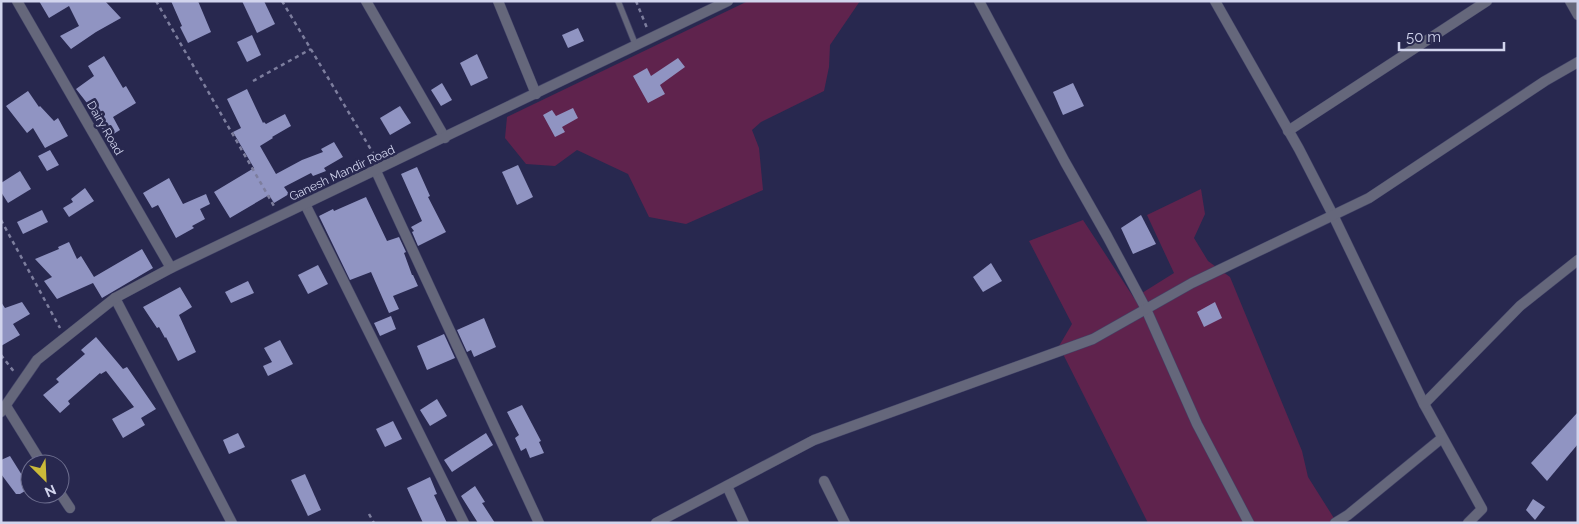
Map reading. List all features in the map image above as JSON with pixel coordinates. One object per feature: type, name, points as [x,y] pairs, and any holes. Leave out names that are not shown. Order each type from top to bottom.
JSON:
[{"type":"street","name":"Dairy Road","points":[[17,1],[171,268]]},
{"type":"street","points":[[366,1],[445,138]]},
{"type":"street","points":[[498,1],[536,94]]},
{"type":"street","name":"Ganesh Mandir Road","points":[[3,409],[37,360],[115,298],[171,268],[728,1]]},
{"type":"street","points":[[979,1],[1146,309],[1196,424],[1249,523]]},
{"type":"street","points":[[1215,1],[1333,215],[1424,404],[1482,509],[1468,523]]},
{"type":"street","points":[[1288,131],[1487,1]]},
{"type":"street","points":[[1570,1],[1578,15]]},
{"type":"street","points":[[656,523],[814,440],[1093,339],[1192,283],[1369,198],[1545,81],[1578,62]]},
{"type":"street","points":[[379,169],[540,523]]},
{"type":"street","points":[[305,204],[464,523]]},
{"type":"street","points":[[1424,404],[1520,306],[1578,260]]},
{"type":"street","points":[[115,298],[232,523]]},
{"type":"street","points":[[3,409],[35,454]]},
{"type":"street","points":[[1335,523],[1348,515],[1442,438]]},
{"type":"street","points":[[824,481],[845,523]]},
{"type":"street","points":[[726,486],[744,523]]},
{"type":"street","points":[[67,504],[70,508]]},
{"type":"lane","points":[[618,1],[636,46]]},
{"type":"path","points":[[156,1],[280,216]]},
{"type":"path","points":[[282,1],[379,169]]},
{"type":"path","points":[[636,1],[651,38]]},
{"type":"path","points":[[253,81],[311,49]]},
{"type":"path","points":[[1,220],[65,338]]},
{"type":"path","points":[[1,355],[22,382]]},
{"type":"path","points":[[369,514],[374,523]]},
{"type":"shaded area","points":[[748,1],[860,1],[830,45],[829,67],[824,91],[761,122],[752,130],[759,148],[763,190],[686,224],[649,217],[628,174],[577,150],[555,166],[526,164],[505,138],[507,117]]},
{"type":"shaded area","points":[[1201,189],[1205,214],[1194,238],[1208,261],[1230,277],[1302,451],[1308,477],[1337,523],[1148,523],[1059,346],[1072,324],[1029,241],[1083,220],[1134,298],[1174,273],[1147,215]]},
{"type":"building","points":[[39,1],[105,1],[121,18],[71,49],[60,36],[79,26],[69,6],[49,18]]},
{"type":"building","points":[[171,1],[198,1],[211,32],[188,43]]},
{"type":"building","points":[[242,1],[264,1],[275,24],[257,33]]},
{"type":"building","points":[[578,28],[584,41],[568,48],[562,35]]},
{"type":"building","points":[[252,35],[261,55],[247,62],[237,42]]},
{"type":"building","points":[[477,54],[488,78],[471,86],[460,63]]},
{"type":"building","points":[[104,56],[123,88],[126,86],[136,103],[113,117],[120,130],[107,138],[96,118],[98,117],[76,89],[94,76],[88,66]]},
{"type":"building","points":[[678,58],[685,67],[660,85],[665,94],[648,103],[633,76],[647,68],[651,76]]},
{"type":"building","points":[[442,83],[452,100],[441,106],[431,90]]},
{"type":"building","points":[[1073,83],[1084,106],[1063,115],[1053,92]]},
{"type":"building","points":[[247,89],[263,123],[266,124],[285,114],[291,126],[260,146],[276,174],[302,160],[323,152],[321,149],[334,142],[343,157],[324,168],[326,171],[313,176],[311,173],[284,187],[289,194],[274,203],[269,195],[230,218],[214,192],[254,168],[233,132],[241,128],[227,99]]},
{"type":"building","points":[[28,91],[39,107],[54,121],[58,118],[68,136],[45,148],[33,128],[27,133],[6,106]]},
{"type":"building","points":[[400,106],[411,123],[390,135],[380,118]]},
{"type":"building","points":[[573,108],[578,118],[562,127],[565,132],[555,137],[543,115],[552,110],[556,116]]},
{"type":"building","points":[[50,150],[59,165],[47,171],[38,156]]},
{"type":"building","points":[[518,165],[533,197],[517,205],[502,172]]},
{"type":"building","points":[[417,167],[430,196],[428,197],[446,232],[418,246],[411,227],[422,221],[401,174]]},
{"type":"building","points":[[20,171],[31,189],[8,203],[1,192],[1,183]]},
{"type":"building","points":[[169,178],[183,204],[206,194],[210,204],[200,209],[205,219],[176,238],[158,205],[152,208],[143,193]]},
{"type":"building","points":[[85,188],[94,201],[69,217],[63,208],[73,202],[71,199]]},
{"type":"building","points":[[366,197],[387,241],[399,237],[406,252],[404,253],[412,275],[418,286],[393,296],[399,309],[389,313],[371,272],[350,280],[319,216]]},
{"type":"building","points":[[42,210],[48,222],[23,234],[17,222]]},
{"type":"building","points":[[1141,215],[1156,244],[1133,254],[1121,228]]},
{"type":"building","points":[[69,242],[77,259],[81,256],[94,277],[142,249],[153,268],[102,298],[93,283],[57,299],[44,281],[52,277],[35,259],[59,249],[58,247]]},
{"type":"building","points":[[991,263],[1002,281],[983,292],[973,277]]},
{"type":"building","points":[[318,265],[328,284],[308,294],[298,275]]},
{"type":"building","points":[[248,281],[254,293],[231,303],[225,292]]},
{"type":"building","points":[[180,287],[192,307],[179,315],[196,352],[178,361],[166,337],[159,327],[157,328],[143,307]]},
{"type":"building","points":[[1,302],[5,308],[22,302],[30,314],[13,324],[20,335],[1,346]]},
{"type":"building","points":[[1215,302],[1222,318],[1204,327],[1197,312]]},
{"type":"building","points":[[391,316],[396,329],[380,336],[374,323]]},
{"type":"building","points":[[484,318],[496,347],[474,357],[471,350],[467,352],[457,330]]},
{"type":"building","points":[[444,334],[455,358],[427,370],[417,346]]},
{"type":"building","points":[[96,337],[123,369],[127,367],[156,409],[141,418],[145,425],[123,438],[112,419],[134,407],[106,371],[100,373],[68,401],[70,404],[60,413],[43,395],[59,382],[56,379],[85,354],[81,350]]},
{"type":"building","points":[[280,340],[293,364],[268,376],[263,366],[272,362],[264,348]]},
{"type":"building","points":[[437,399],[447,416],[430,426],[420,410]]},
{"type":"building","points":[[522,405],[541,441],[539,442],[544,453],[530,458],[526,448],[521,451],[515,438],[519,435],[507,412]]},
{"type":"building","points":[[1578,412],[1578,444],[1547,481],[1531,463]]},
{"type":"building","points":[[393,421],[402,439],[385,447],[376,429]]},
{"type":"building","points":[[238,433],[245,447],[229,454],[223,440]]},
{"type":"building","points":[[486,433],[493,445],[452,472],[444,460]]},
{"type":"building","points":[[10,456],[20,472],[20,494],[16,494],[1,474],[1,460]]},
{"type":"building","points":[[305,474],[321,510],[308,516],[291,480]]},
{"type":"building","points":[[430,477],[437,494],[434,495],[447,523],[423,523],[407,488]]},
{"type":"building","points":[[475,486],[485,502],[482,503],[495,523],[478,523],[461,496]]},
{"type":"building","points":[[1533,499],[1545,507],[1535,520],[1526,510]]}]
